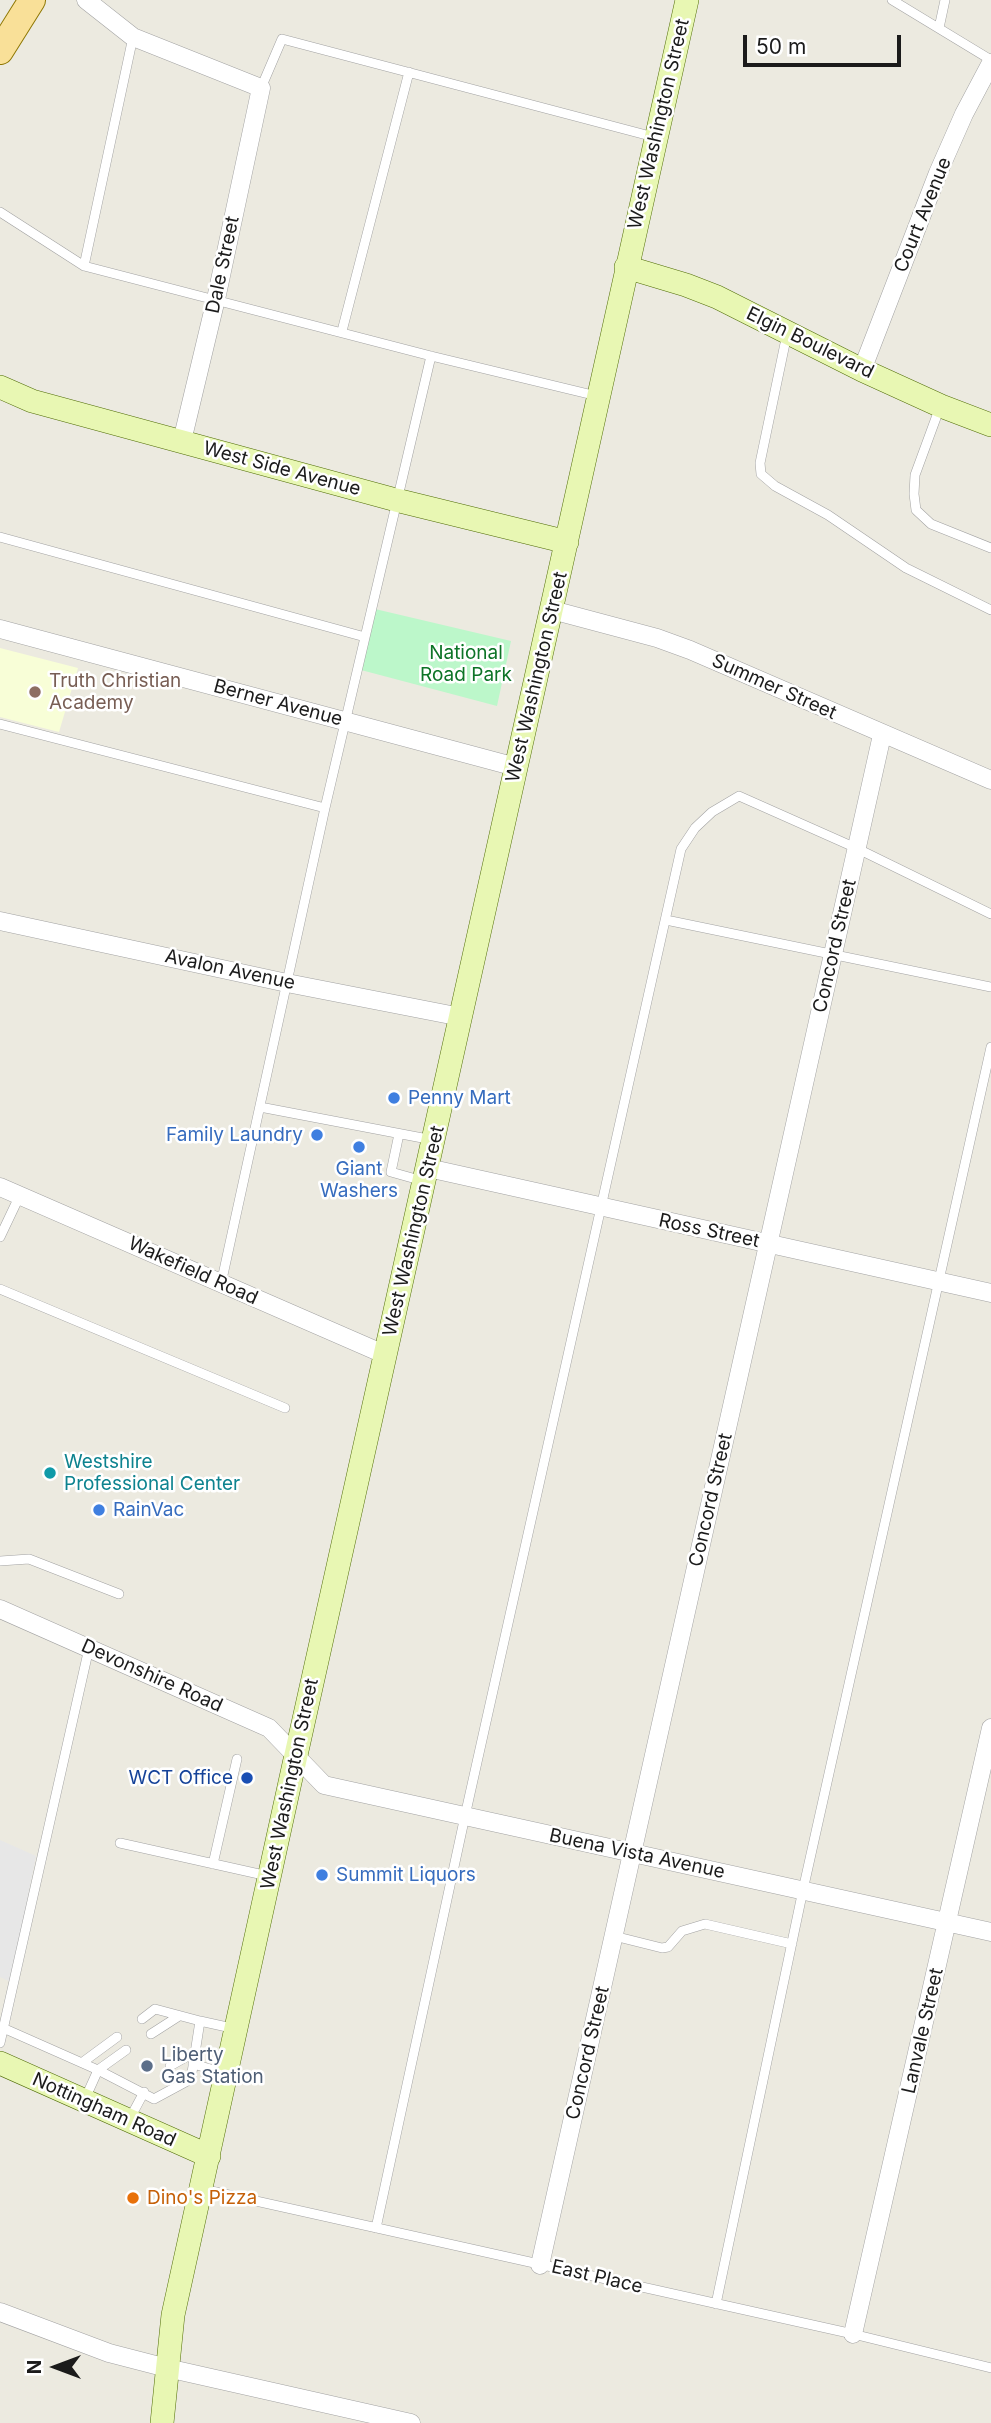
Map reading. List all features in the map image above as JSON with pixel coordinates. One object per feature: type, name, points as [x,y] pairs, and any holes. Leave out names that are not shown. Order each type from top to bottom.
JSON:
[{"type":"main road","points":[[0,51],[32,0]]},
{"type":"street","points":[[86,0],[133,37],[261,88]]},
{"type":"street","name":"West Washington Street","points":[[162,2423],[173,2315],[687,0]]},
{"type":"street","name":"Court Avenue","points":[[862,370],[938,173],[991,61]]},
{"type":"street","name":"Dale Street","points":[[181,441],[216,299],[261,88]]},
{"type":"street","name":"Elgin Boulevard","points":[[626,267],[686,285],[940,406],[991,425]]},
{"type":"street","name":"West Side Avenue","points":[[0,387],[32,401],[396,500],[567,542]]},
{"type":"street","name":"Summer Street","points":[[552,610],[657,638],[690,650],[991,780]]},
{"type":"street","name":"Berner Avenue","points":[[0,629],[516,767]]},
{"type":"street","name":"Concord Street","points":[[540,2265],[882,734]]},
{"type":"street","name":"Avalon Avenue","points":[[0,921],[287,983],[461,1017]]},
{"type":"street","name":"Ross Street","points":[[426,1175],[602,1207],[991,1293]]},
{"type":"street","name":"Wakefield Road","points":[[0,1187],[386,1355]]},
{"type":"street","name":"Devonshire Road","points":[[0,1609],[270,1728],[296,1755]]},
{"type":"street","name":"Lanvale Street","points":[[853,2334],[991,1728]]},
{"type":"street","name":"Buena Vista Avenue","points":[[296,1755],[324,1785],[991,1932]]},
{"type":"street","name":"Nottingham Road","points":[[0,2063],[209,2156]]},
{"type":"street","points":[[0,2312],[109,2353],[411,2423]]},
{"type":"lane","points":[[892,0],[991,61]]},
{"type":"lane","points":[[939,28],[945,0]]},
{"type":"lane","points":[[83,266],[133,37]]},
{"type":"lane","points":[[261,88],[282,39],[656,137]]},
{"type":"lane","points":[[342,331],[409,72]]},
{"type":"lane","points":[[0,212],[83,266],[598,397]]},
{"type":"lane","points":[[787,332],[760,463],[761,474],[775,486],[828,515],[906,568],[991,610]]},
{"type":"lane","points":[[220,1283],[325,808],[431,356]]},
{"type":"lane","points":[[940,406],[915,475],[916,510],[931,524],[991,548]]},
{"type":"lane","points":[[0,537],[365,637]]},
{"type":"lane","points":[[0,724],[325,808]]},
{"type":"lane","points":[[376,2228],[681,849],[695,828],[712,812],[739,796],[856,848],[991,914]]},
{"type":"lane","points":[[666,920],[991,987]]},
{"type":"lane","points":[[716,2304],[803,1891],[991,1047]]},
{"type":"lane","points":[[260,1107],[434,1141]]},
{"type":"lane","points":[[399,1134],[391,1172],[426,1175]]},
{"type":"lane","points":[[0,1237],[20,1195]]},
{"type":"lane","points":[[0,1289],[285,1408]]},
{"type":"lane","points":[[0,1561],[29,1559],[119,1594]]},
{"type":"lane","points":[[0,2043],[89,1648]]},
{"type":"lane","points":[[213,1864],[237,1759]]},
{"type":"lane","points":[[120,1843],[270,1876]]},
{"type":"lane","points":[[614,1936],[662,1948],[668,1947],[682,1931],[705,1924],[792,1944]]},
{"type":"lane","points":[[142,2019],[155,2009],[236,2029]]},
{"type":"lane","points":[[151,2034],[179,2016]]},
{"type":"lane","points":[[3,2028],[83,2062],[154,2099],[191,2079],[200,2021]]},
{"type":"lane","points":[[83,2062],[117,2037]]},
{"type":"lane","points":[[85,2101],[98,2070],[126,2050]]},
{"type":"lane","points":[[170,2066],[195,2052]]},
{"type":"lane","points":[[193,2064],[227,2073]]},
{"type":"lane","points":[[133,2086],[145,2080]]},
{"type":"lane","points":[[128,2121],[144,2092]]},
{"type":"lane","name":"East Place","points":[[202,2189],[853,2334],[991,2368]]},
{"type":"shaded area","name":"Truth Christian Academy","points":[[0,648],[78,668],[59,732],[0,717]]},
{"type":"shaded area","points":[[0,1840],[36,1856],[11,1982],[0,1977]]},
{"type":"green space","name":"National Road Park","points":[[375,609],[511,641],[497,706],[361,670]]},
{"type":"place","name":"Truth Christian Academy","points":[[35,692]]},
{"type":"place","name":"Penny Mart","points":[[394,1098]]},
{"type":"place","name":"Family Laundry","points":[[317,1135]]},
{"type":"place","name":"Giant Washers","points":[[359,1147]]},
{"type":"place","name":"Westshire Professional Center","points":[[50,1473]]},
{"type":"place","name":"RainVac","points":[[99,1510]]},
{"type":"place","name":"WCT Office","points":[[247,1778]]},
{"type":"place","name":"Summit Liquors","points":[[322,1875]]},
{"type":"place","name":"Liberty Gas Station","points":[[147,2066]]},
{"type":"place","name":"Dino's Pizza","points":[[133,2198]]}]
